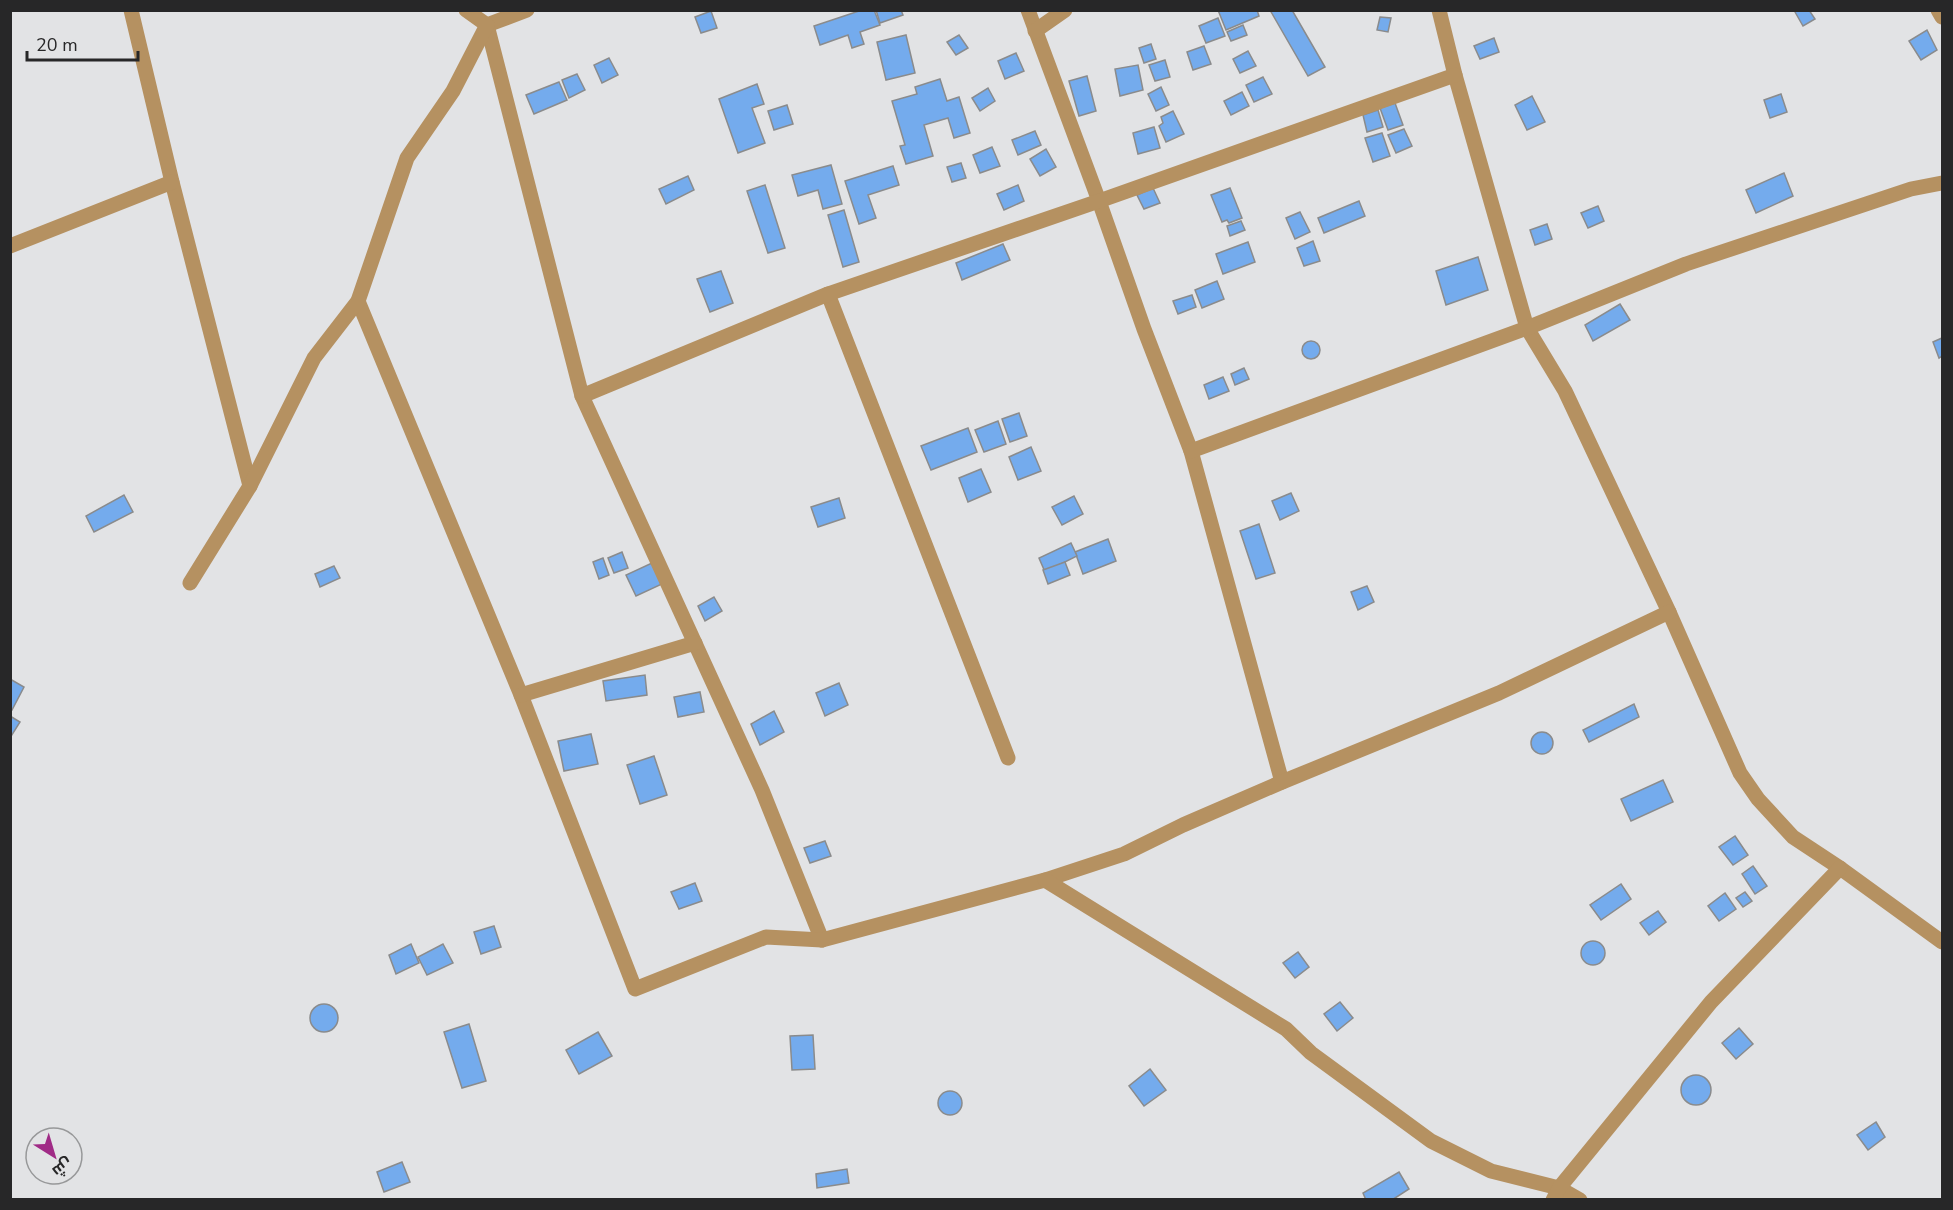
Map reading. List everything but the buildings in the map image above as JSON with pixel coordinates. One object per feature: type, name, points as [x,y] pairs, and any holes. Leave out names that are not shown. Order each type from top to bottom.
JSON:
[{"type":"street","points":[[131,10],[172,182],[250,486]]},
{"type":"street","points":[[466,10],[487,25],[582,396],[762,790],[822,940]]},
{"type":"street","points":[[190,583],[250,486],[314,358],[358,301],[407,158],[453,91],[487,25],[527,10]]},
{"type":"street","points":[[1028,10],[1191,451],[1282,782]]},
{"type":"street","points":[[1035,31],[1065,10]]},
{"type":"street","points":[[1440,10],[1455,75],[1527,328],[1565,391],[1669,612],[1740,773],[1752,791],[1793,837],[1942,942]]},
{"type":"street","points":[[1938,10],[1942,17]]},
{"type":"street","points":[[582,396],[828,294],[1100,201],[1455,75]]},
{"type":"street","points":[[10,246],[172,182]]},
{"type":"street","points":[[1191,451],[1527,328],[1686,264],[1911,189],[1942,183]]},
{"type":"street","points":[[828,294],[1008,758]]},
{"type":"street","points":[[358,301],[521,695],[635,988],[766,937],[822,940],[1045,879],[1124,854],[1183,825],[1282,782],[1499,693],[1669,612]]},
{"type":"street","points":[[521,695],[695,643]]},
{"type":"street","points":[[1556,1194],[1711,1002],[1840,868]]},
{"type":"street","points":[[1045,879],[1286,1029],[1311,1053],[1431,1141],[1491,1171],[1580,1200]]}]
